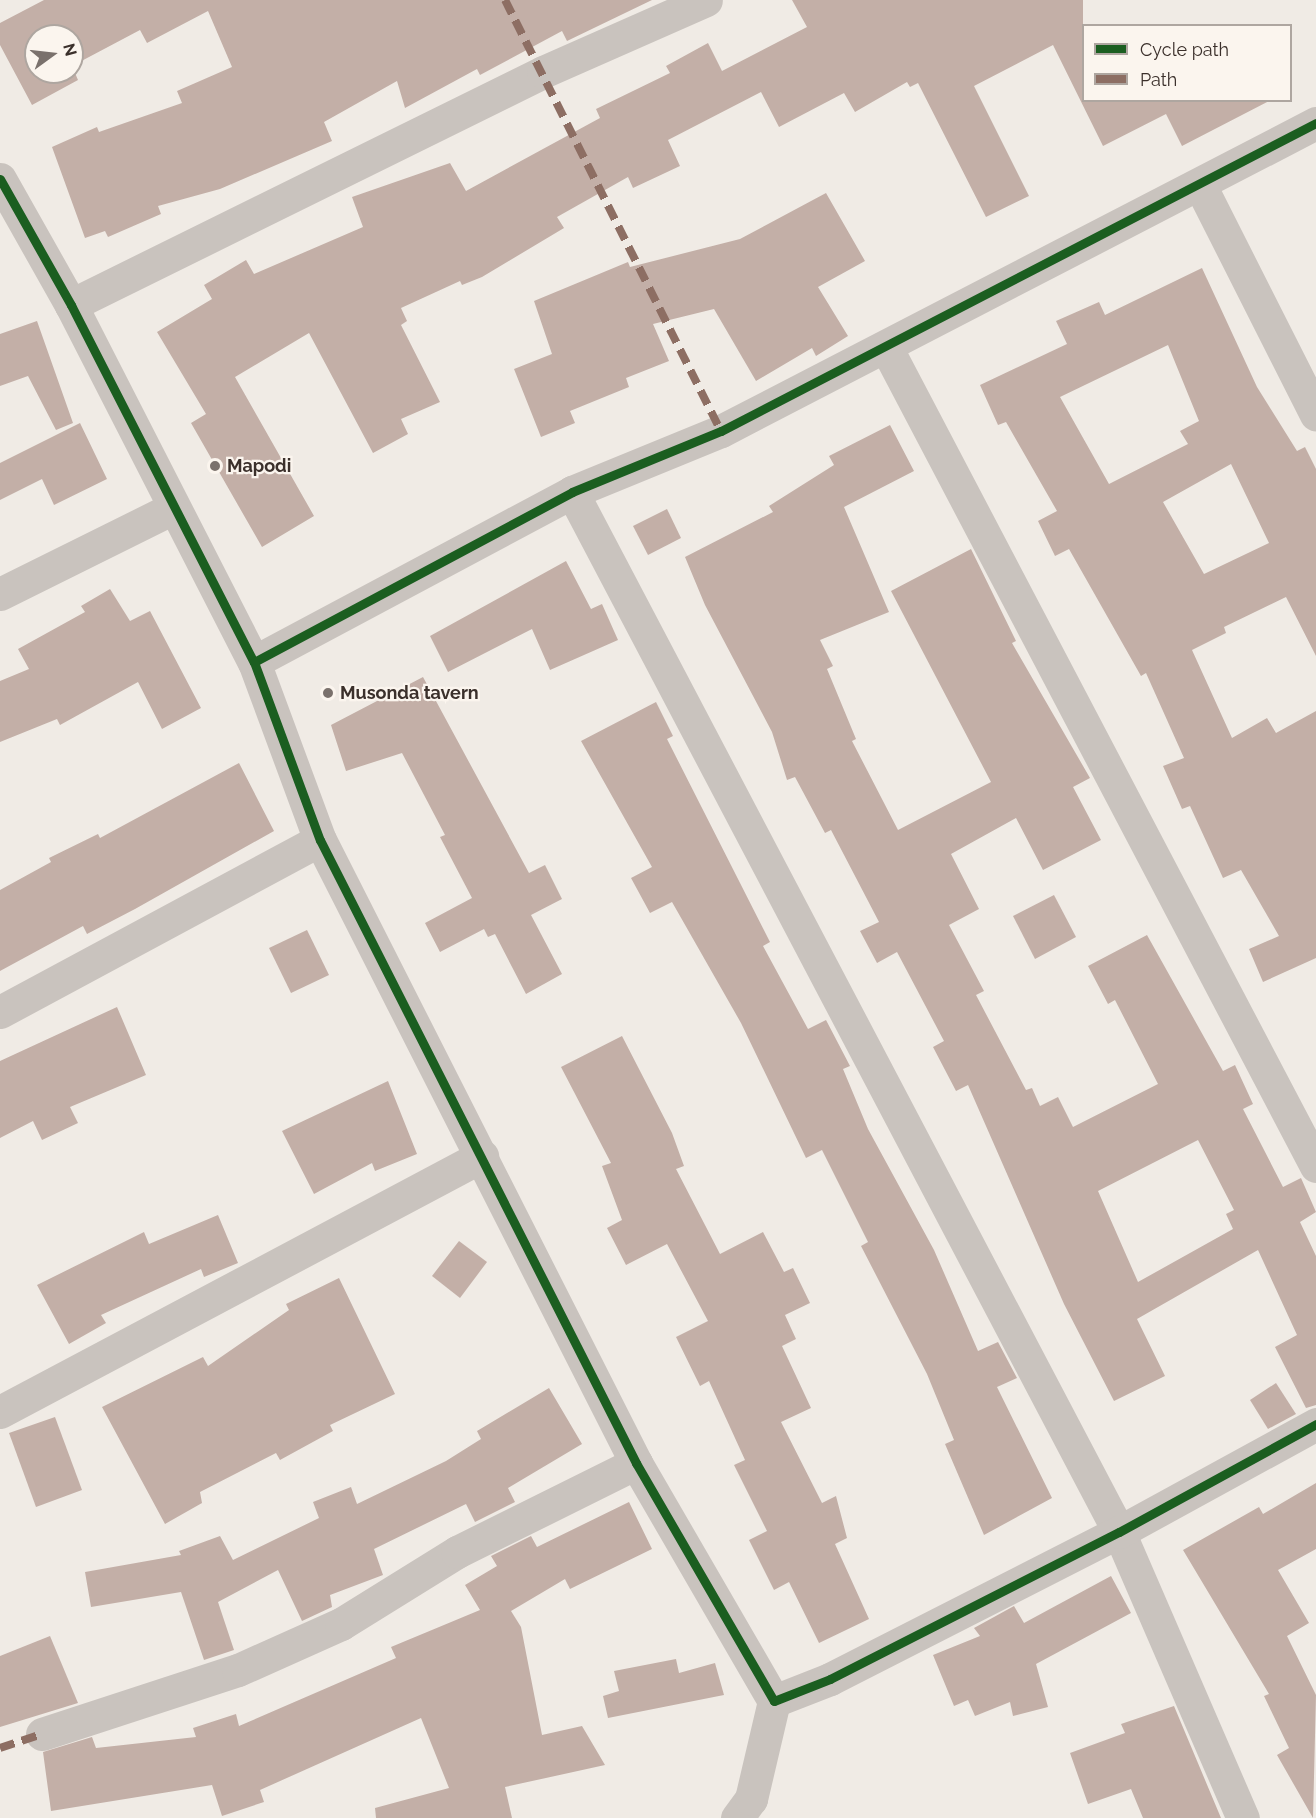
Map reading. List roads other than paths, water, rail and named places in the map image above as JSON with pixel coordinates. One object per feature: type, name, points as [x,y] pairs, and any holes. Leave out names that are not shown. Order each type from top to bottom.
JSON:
[{"type":"street","points":[[71,305],[543,72],[706,0]]},
{"type":"street","points":[[254,662],[572,492],[721,430],[1201,187],[1316,123]]},
{"type":"street","points":[[0,180],[71,305],[171,509],[254,662],[320,840],[636,1463],[774,1701],[751,1799],[737,1818]]},
{"type":"street","points":[[1201,187],[1316,415]]},
{"type":"street","points":[[886,346],[1316,1166]]},
{"type":"street","points":[[572,492],[1119,1532],[1243,1818]]},
{"type":"street","points":[[0,594],[171,509]]},
{"type":"street","points":[[0,1012],[320,840]]},
{"type":"street","points":[[0,1412],[482,1156]]},
{"type":"street","points":[[774,1701],[1119,1532],[1316,1424]]},
{"type":"street","points":[[42,1734],[238,1670],[341,1624],[457,1551],[636,1463]]},
{"type":"place","name":"Mapodi","points":[[215,466]]},
{"type":"place","name":"Musonda tavern","points":[[328,693]]}]
